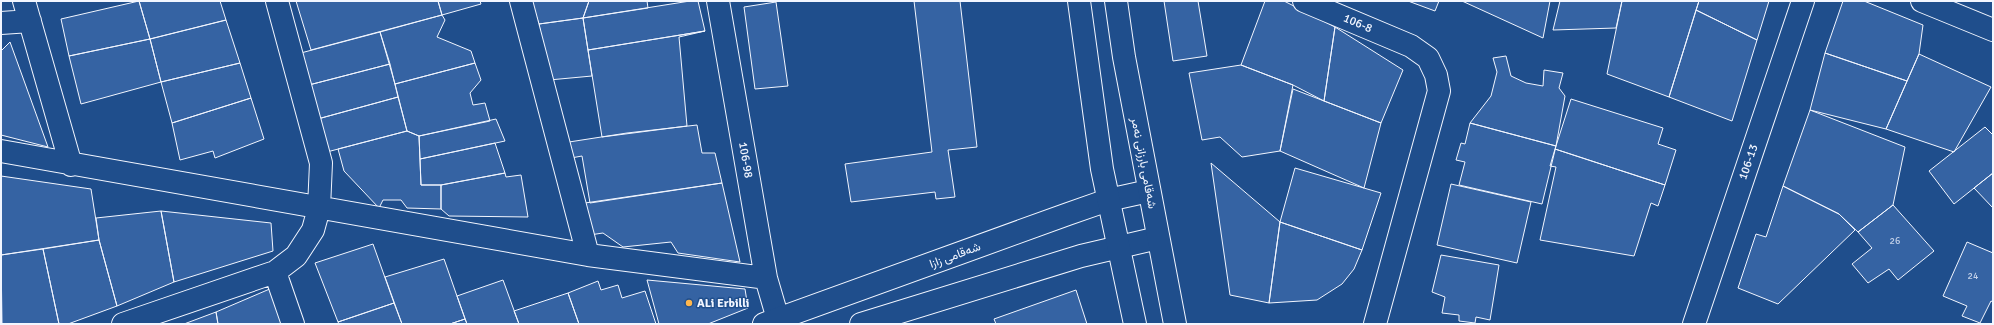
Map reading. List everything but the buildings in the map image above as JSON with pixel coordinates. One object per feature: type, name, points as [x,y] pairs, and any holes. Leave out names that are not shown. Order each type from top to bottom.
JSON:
[{"type":"street","points":[[123,324],[274,272],[296,256],[313,230],[319,208],[320,163],[277,1]]},
{"type":"street","points":[[521,1],[588,255]]},
{"type":"street","name":"106-98","points":[[718,1],[766,278],[771,321]]},
{"type":"street","points":[[1079,1],[1102,169],[1135,324]]},
{"type":"street","name":"شەقامی بارزانی نەمر","points":[[1116,1],[1124,57],[1175,324]]},
{"type":"street","name":"106-8","points":[[1304,1],[1412,46],[1428,58],[1436,75],[1439,91],[1376,324]]},
{"type":"street","name":"106-13","points":[[1694,324],[1803,1]]},
{"type":"street","points":[[1922,1],[1993,30]]},
{"type":"street","points":[[1,23],[27,11],[71,165]]},
{"type":"street","points":[[1,151],[71,165],[588,255],[766,278]]},
{"type":"street","name":"شەقامی زازا","points":[[771,321],[1108,200],[1149,191]]},
{"type":"street","points":[[870,322],[1059,263],[1158,238]]},
{"type":"street","points":[[274,272],[293,324]]},
{"type":"place","name":"ALi Erbilli","points":[[689,303]]}]
